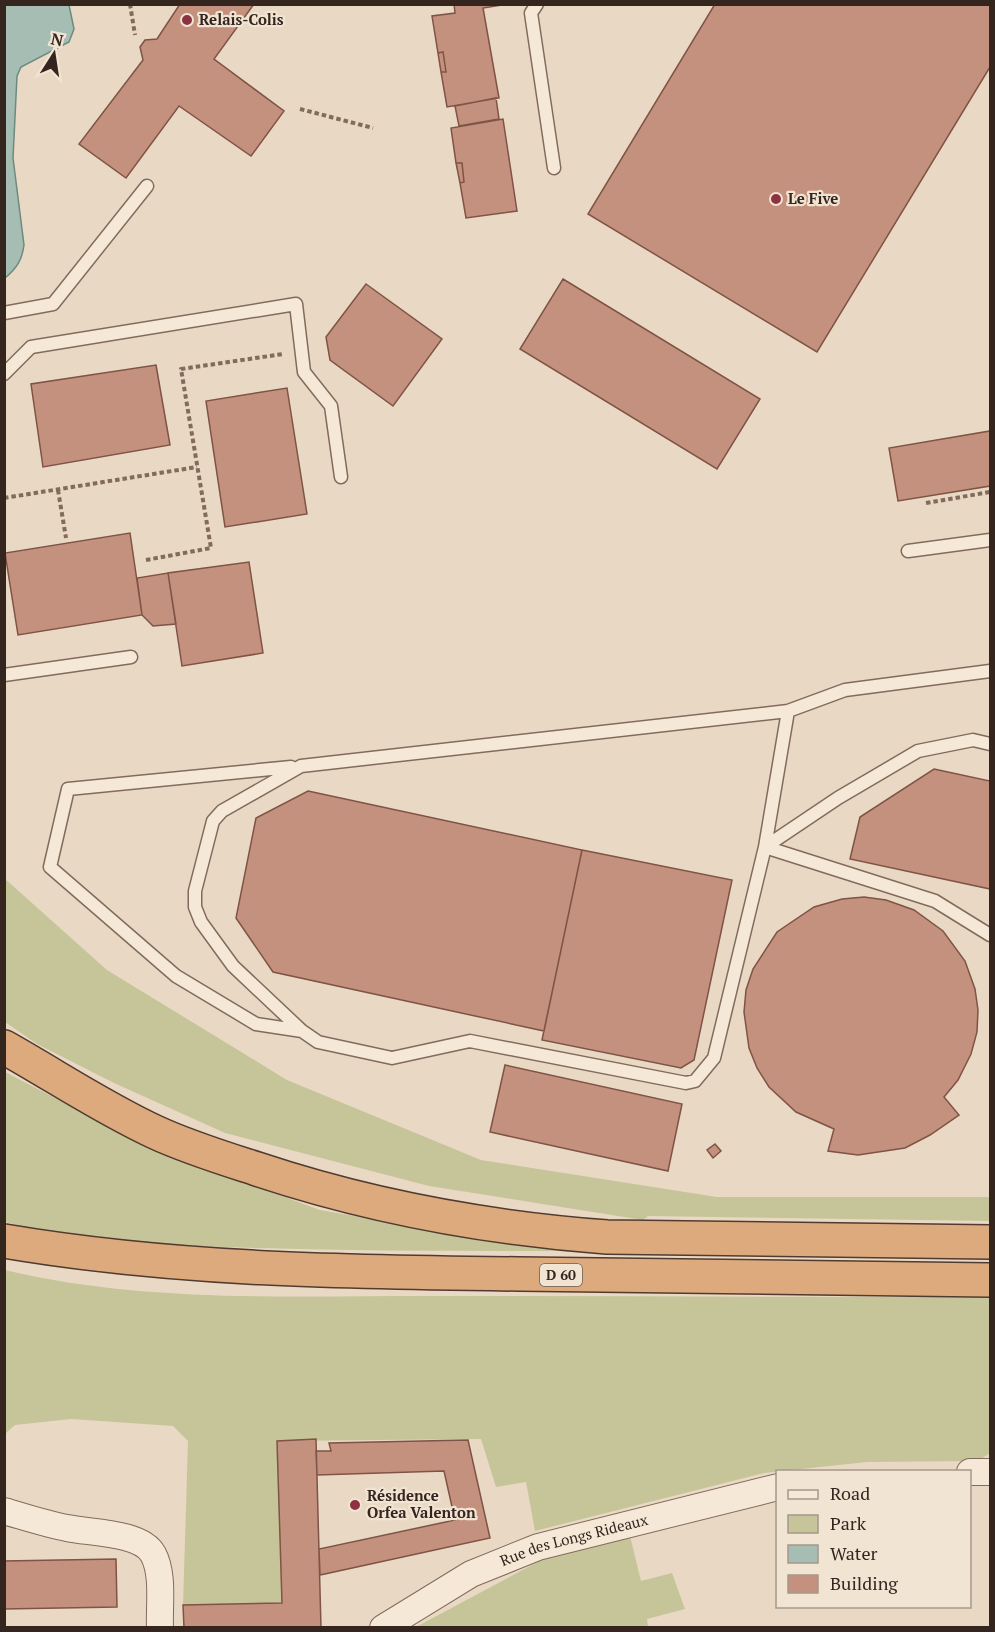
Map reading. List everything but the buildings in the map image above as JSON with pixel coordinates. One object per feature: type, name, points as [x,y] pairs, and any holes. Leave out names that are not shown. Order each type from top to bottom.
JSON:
[{"type":"highway","points":[[4,1047],[154,1131],[298,1182],[443,1218],[543,1232],[607,1237],[990,1242]]},
{"type":"highway","name":"D 60","points":[[4,1241],[85,1255],[169,1264],[294,1270],[990,1280]]},
{"type":"street","points":[[971,1473],[990,1472]]},
{"type":"street","name":"Rue des Longs Rideaux","points":[[383,1628],[471,1574],[538,1547],[776,1487]]},
{"type":"street","points":[[4,1511],[66,1528],[125,1537],[143,1544],[152,1552],[157,1563],[160,1628]]},
{"type":"lane","points":[[537,4],[531,13],[554,168]]},
{"type":"lane","points":[[4,313],[53,304],[147,186]]},
{"type":"lane","points":[[4,374],[31,347],[296,304],[304,372],[331,405],[340,477]]},
{"type":"lane","points":[[908,551],[990,540]]},
{"type":"lane","points":[[4,675],[132,657]]},
{"type":"lane","points":[[302,1031],[256,1024],[176,976],[50,867],[68,789],[301,766],[788,711],[845,690],[990,671]]},
{"type":"lane","points":[[301,766],[222,811],[213,821],[195,891],[195,907],[201,922],[234,966],[302,1031],[318,1042],[380,1058],[408,1057],[470,1041],[686,1083],[695,1081],[714,1058],[765,847],[788,711]]},
{"type":"lane","points":[[765,847],[838,798],[918,751],[973,740],[990,744]]},
{"type":"lane","points":[[765,847],[935,901],[990,935]]},
{"type":"path","points":[[130,4],[135,35]]},
{"type":"path","points":[[300,109],[373,128]]},
{"type":"path","points":[[146,560],[211,548],[181,369],[302,351]]},
{"type":"path","points":[[4,498],[197,467]]},
{"type":"path","points":[[58,490],[66,538]]},
{"type":"path","points":[[926,502],[990,492]]},
{"type":"green space","points":[[4,878],[107,970],[287,1080],[481,1160],[717,1197],[990,1197],[990,1221],[648,1216],[643,1220],[429,1186],[225,1133],[114,1083],[37,1044],[5,1022]]},
{"type":"green space","points":[[5,1072],[152,1148],[320,1210],[558,1251],[333,1250],[162,1244],[67,1235],[5,1222]]},
{"type":"green space","points":[[5,1270],[57,1281],[109,1288],[216,1295],[990,1297],[990,1453],[978,1461],[867,1462],[776,1470],[535,1531],[526,1482],[496,1487],[481,1439],[277,1441],[282,1603],[183,1605],[188,1441],[173,1426],[71,1419],[15,1425],[5,1434]]},
{"type":"green space","points":[[630,1536],[641,1581],[672,1573],[685,1609],[647,1619],[648,1627],[414,1628],[549,1556]]},
{"type":"water","points":[[5,4],[69,5],[74,29],[69,42],[21,67],[17,76],[13,158],[24,245],[18,263],[5,278]]},
{"type":"place","name":"Relais-Colis","points":[[187,20]]},
{"type":"place","name":"Le Five","points":[[776,199]]},
{"type":"place","name":"Résidence Orfea Valenton","points":[[355,1505]]}]
